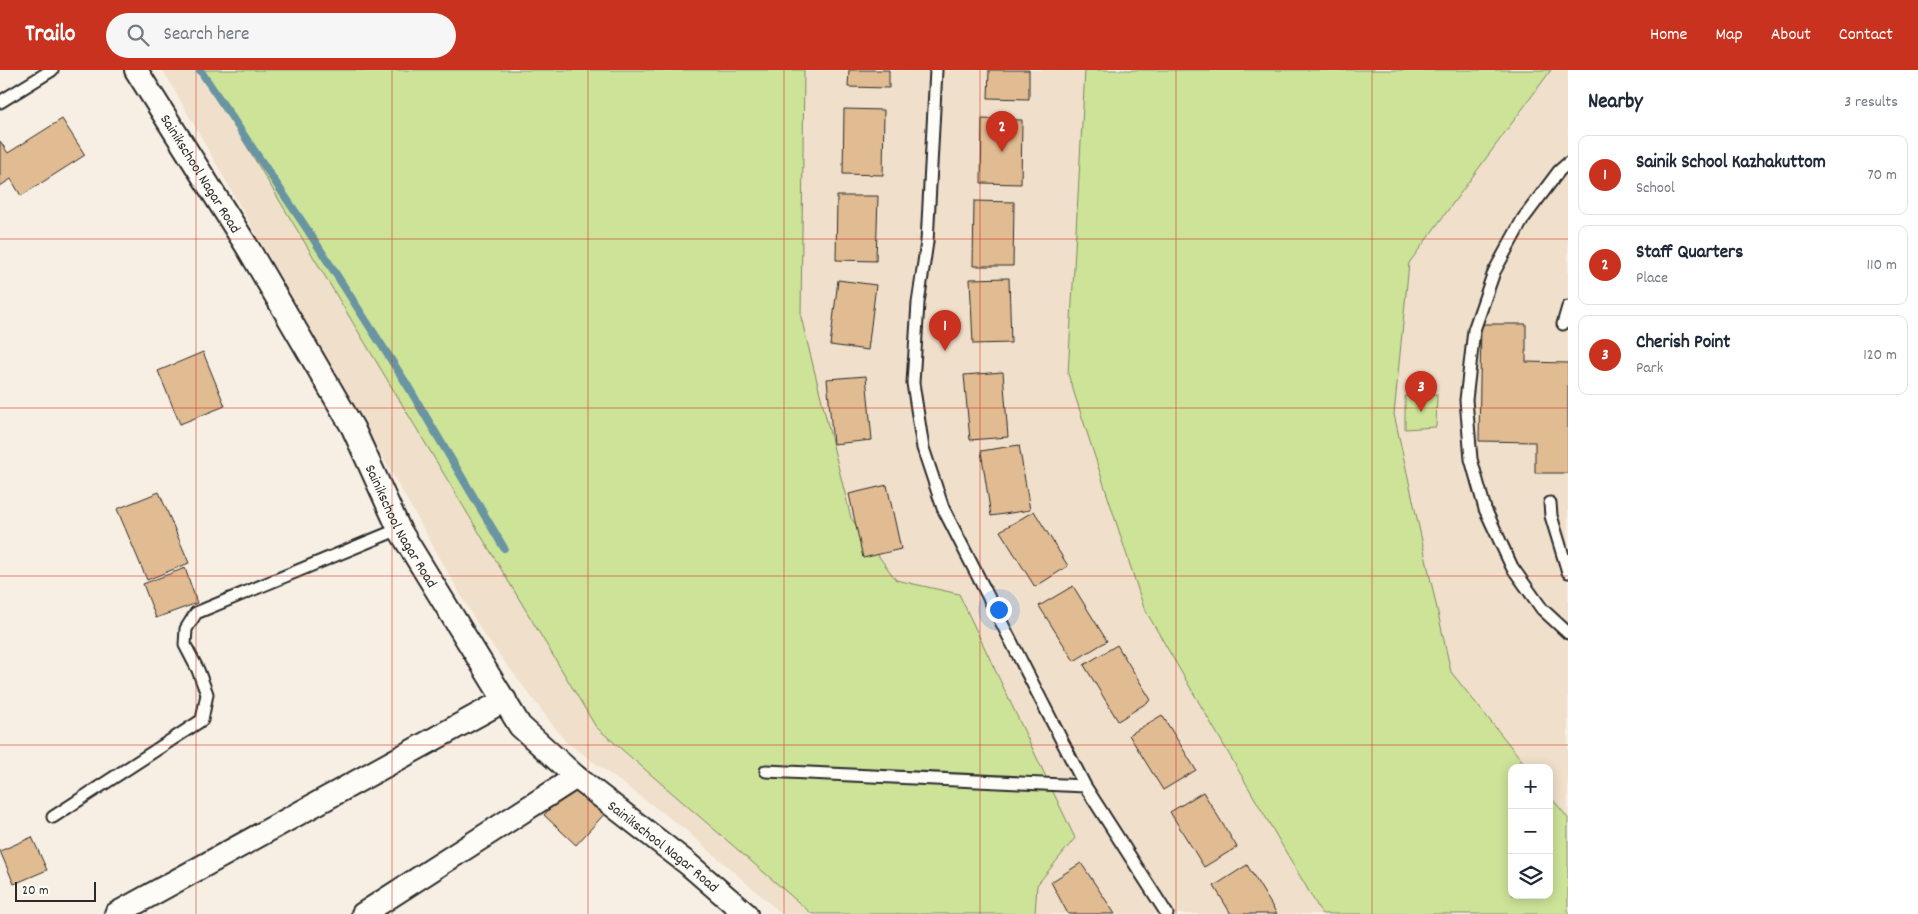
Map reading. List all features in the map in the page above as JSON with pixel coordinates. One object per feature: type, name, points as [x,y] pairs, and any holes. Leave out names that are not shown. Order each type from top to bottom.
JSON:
[{"type":"street","name":"Sainikschool Nagar Road","points":[[136,70],[248,248],[348,419],[399,529],[520,726],[576,777],[687,863],[746,914]]},
{"type":"street","points":[[116,914],[504,700]]},
{"type":"street","points":[[363,914],[576,777]]},
{"type":"lane","points":[[0,102],[52,70]]},
{"type":"lane","points":[[936,70],[928,242],[918,303],[913,383],[924,448],[942,508],[1085,786],[1167,914]]},
{"type":"lane","points":[[1568,163],[1523,219],[1494,272],[1474,330],[1466,400],[1471,459],[1485,509],[1512,567],[1542,609],[1568,633]]},
{"type":"lane","points":[[1563,324],[1568,307]]},
{"type":"lane","points":[[1550,503],[1551,516],[1568,572]]},
{"type":"lane","points":[[53,817],[202,720],[207,694],[198,670],[184,644],[186,629],[196,613],[399,529]]},
{"type":"lane","points":[[766,771],[1085,786]]},
{"type":"shaded area","points":[[163,70],[1568,70],[1568,914],[782,914],[682,827],[565,741],[482,632]]},
{"type":"green space","points":[[201,70],[804,70],[801,317],[851,518],[896,580],[959,594],[1075,838],[1037,885],[1035,914],[812,914],[596,727]]},
{"type":"green space","points":[[1085,70],[1551,70],[1409,263],[1394,414],[1451,672],[1525,764],[1508,764],[1508,899],[1553,899],[1553,800],[1568,818],[1568,914],[1322,914],[1144,608],[1068,374]]},
{"type":"green space","points":[[1437,394],[1436,427],[1405,429],[1405,396]]},
{"type":"building","points":[[849,70],[889,70],[889,88],[848,87]]},
{"type":"building","points":[[989,70],[1029,70],[1029,99],[988,98]]},
{"type":"building","points":[[844,109],[884,110],[883,175],[843,174]]},
{"type":"building","points":[[62,119],[85,155],[21,196],[11,179],[0,186],[0,141],[8,153]]},
{"type":"building","points":[[982,119],[1022,120],[1021,184],[981,183]]},
{"type":"building","points":[[837,196],[878,196],[876,261],[836,260]]},
{"type":"building","points":[[974,201],[1014,202],[1013,266],[973,266]]},
{"type":"building","points":[[1009,278],[1011,343],[973,344],[970,279]]},
{"type":"building","points":[[838,280],[876,285],[868,350],[830,345]]},
{"type":"building","points":[[1481,324],[1526,324],[1526,362],[1568,363],[1568,473],[1535,473],[1535,442],[1479,441]]},
{"type":"building","points":[[203,352],[225,406],[180,424],[158,371]]},
{"type":"building","points":[[1003,372],[1008,437],[970,440],[964,375]]},
{"type":"building","points":[[866,376],[872,440],[833,444],[827,379]]},
{"type":"building","points":[[1019,445],[1030,510],[991,516],[981,451]]},
{"type":"building","points":[[887,485],[901,549],[863,558],[849,494]]},
{"type":"building","points":[[159,492],[189,563],[147,580],[117,509]]},
{"type":"building","points":[[1034,511],[1068,566],[1035,587],[1000,531]]},
{"type":"building","points":[[185,568],[197,603],[156,618],[143,584]]},
{"type":"building","points":[[1073,586],[1107,641],[1074,661],[1039,606]]},
{"type":"building","points":[[1117,645],[1151,700],[1118,721],[1084,665]]},
{"type":"building","points":[[1162,715],[1196,770],[1163,790],[1129,735]]},
{"type":"building","points":[[575,781],[608,810],[576,845],[544,815]]},
{"type":"building","points":[[1203,792],[1237,847],[1204,867],[1170,812]]},
{"type":"building","points":[[32,837],[47,870],[14,884],[0,851]]},
{"type":"building","points":[[1081,863],[1115,914],[1068,914],[1051,882]]},
{"type":"building","points":[[1247,865],[1277,914],[1231,914],[1214,886]]},
{"type":"waterway","points":[[200,70],[307,229],[406,383],[504,548]]},
{"type":"place","name":"Staff Quarters","points":[[1002,152]]},
{"type":"place","name":"Sainik School Kazhakuttom","points":[[945,351]]},
{"type":"place","name":"Cherish Point","points":[[1421,412]]}]
